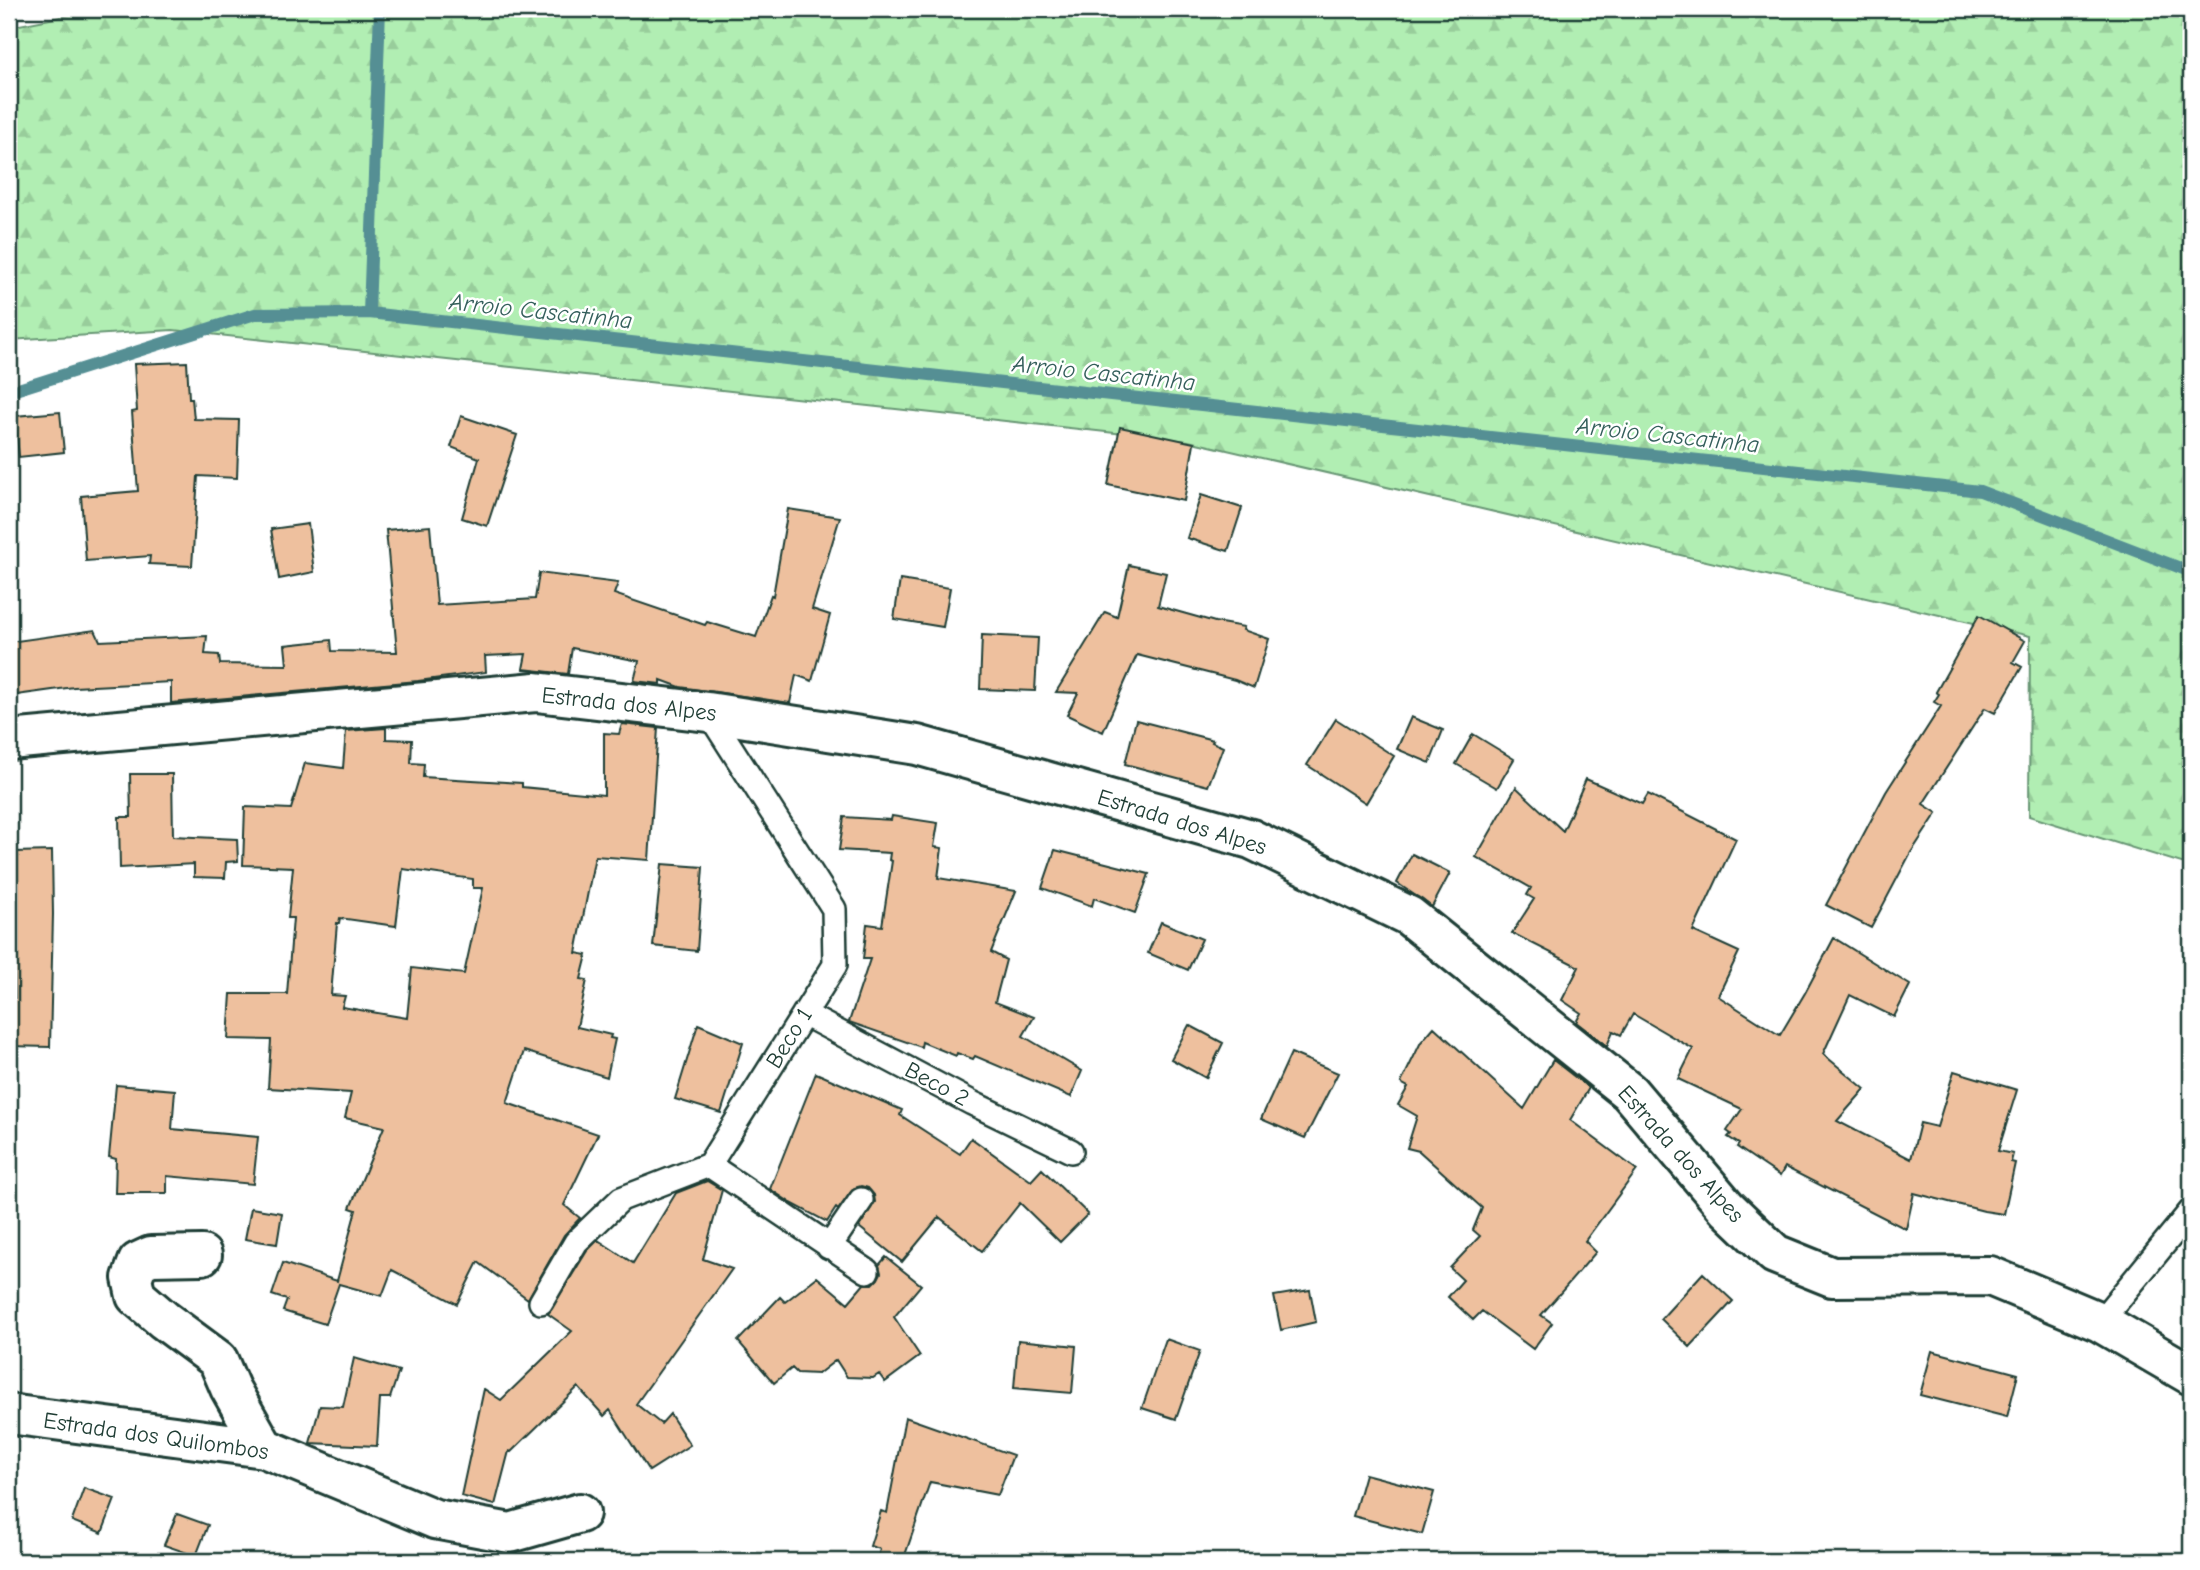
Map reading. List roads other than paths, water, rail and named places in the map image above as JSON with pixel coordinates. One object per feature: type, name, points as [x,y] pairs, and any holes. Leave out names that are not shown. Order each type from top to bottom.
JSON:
[{"type":"street","name":"Estrada dos Alpes","points":[[9,740],[536,692],[708,712],[917,746],[1251,839],[1409,916],[1629,1092],[1727,1208],[1775,1254],[1832,1277],[1990,1276],[2100,1322],[2191,1375]]},
{"type":"street","points":[[202,1255],[151,1256],[138,1262],[132,1278],[136,1296],[218,1360],[230,1388],[264,1448]]},
{"type":"street","name":"Estrada dos Quilombos","points":[[9,1414],[264,1448],[435,1519],[510,1533],[580,1513]]},
{"type":"lane","name":"Beco 1","points":[[708,712],[834,909],[835,965],[709,1165]]},
{"type":"lane","name":"Beco 2","points":[[804,1014],[1071,1151]]},
{"type":"lane","points":[[541,1302],[576,1242],[621,1199],[709,1165],[867,1271]]},
{"type":"lane","points":[[829,1247],[861,1200]]},
{"type":"lane","points":[[2100,1322],[2191,1211]]},
{"type":"waterway","points":[[369,313],[380,9]]},
{"type":"waterway","name":"Arroio Cascatinha","points":[[9,392],[255,314],[369,313],[1980,491],[2191,572]]}]
